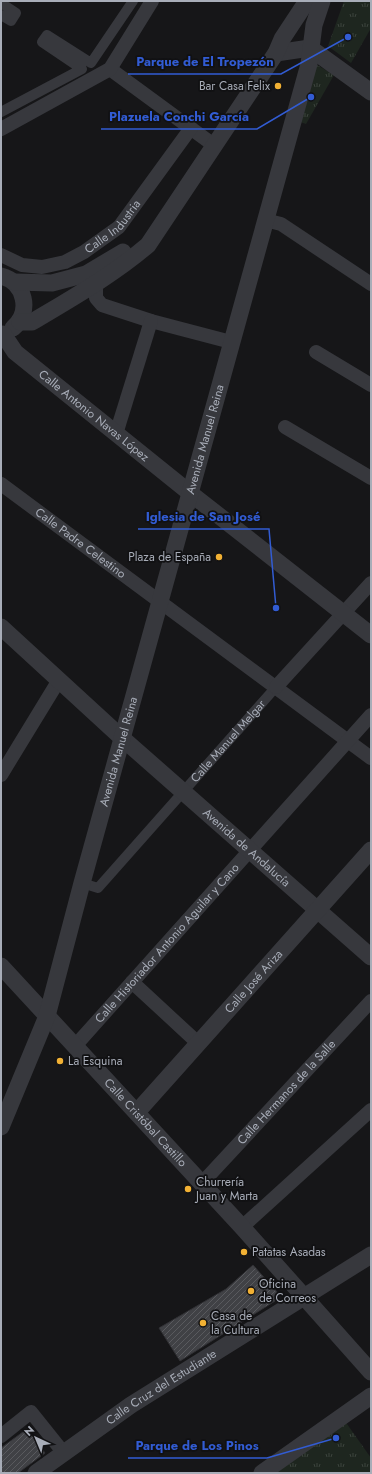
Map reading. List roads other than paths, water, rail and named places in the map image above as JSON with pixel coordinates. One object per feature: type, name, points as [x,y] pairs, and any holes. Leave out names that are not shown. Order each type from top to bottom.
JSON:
[{"type":"street","points":[[1,112],[82,69],[42,42],[47,35],[91,62],[133,1]]},
{"type":"street","points":[[1,129],[110,69],[152,1]]},
{"type":"street","name":"Calle Industria","points":[[20,322],[32,322],[96,284],[130,261],[148,245],[276,53],[282,39],[308,1]]},
{"type":"street","name":"Avenida Manuel Reina","points":[[1,1127],[47,1016],[82,883],[309,64],[314,25],[322,1]]},
{"type":"street","points":[[1,3],[16,13],[11,21],[1,14]]},
{"type":"street","points":[[276,53],[310,48],[371,92]]},
{"type":"street","points":[[110,69],[215,146]]},
{"type":"street","name":"Calle Industria","points":[[1,255],[22,265],[42,267],[65,262],[84,252],[119,227],[191,128]]},
{"type":"street","name":"Calle Industria","points":[[8,279],[52,283],[86,274],[117,257],[170,211]]},
{"type":"street","points":[[265,220],[281,224],[371,284]]},
{"type":"street","points":[[2,335],[10,332],[20,322],[24,314],[24,297],[8,279]]},
{"type":"street","points":[[96,284],[96,298],[102,305],[151,321],[231,342]]},
{"type":"street","points":[[116,434],[151,321]]},
{"type":"street","name":"Calle Antonio Navas López","points":[[2,335],[15,352],[190,493],[371,635]]},
{"type":"street","points":[[316,352],[371,385]]},
{"type":"street","points":[[285,427],[370,474]]},
{"type":"street","name":"Calle Padre Celestino","points":[[1,484],[161,602]]},
{"type":"street","name":"Calle Manuel Melgar","points":[[82,883],[98,888],[276,687],[371,583]]},
{"type":"street","points":[[161,602],[349,740],[371,758]]},
{"type":"street","name":"Avenida de Andalucía","points":[[3,633],[59,680],[122,738],[371,957]]},
{"type":"street","points":[[1,775],[59,680]]},
{"type":"street","name":"Calle Historiador Antonio Aguilar y Cano","points":[[75,1046],[371,715]]},
{"type":"street","name":"Calle José Ariza","points":[[137,1112],[371,850]]},
{"type":"street","name":"Calle Cristóbal Castillo","points":[[1,966],[202,1183],[371,1372]]},
{"type":"street","points":[[132,982],[198,1043]]},
{"type":"street","name":"Calle Hermanos de la Salle","points":[[202,1183],[371,1001]]},
{"type":"street","points":[[242,1227],[371,1110]]},
{"type":"street","name":"Calle Cruz del Estudiante","points":[[36,1473],[63,1452],[131,1405],[371,1255]]},
{"type":"street","points":[[262,1473],[371,1396]]},
{"type":"street","points":[[1,1436],[31,1412],[63,1452]]},
{"type":"place","name":"Parque de El Tropezón","points":[[348,37]]},
{"type":"place","name":"Bar Casa Felix","points":[[278,86]]},
{"type":"place","name":"Plazuela Conchi García","points":[[311,97]]},
{"type":"place","name":"Plaza de España","points":[[219,557]]},
{"type":"place","name":"Iglesia de San José","points":[[276,608]]},
{"type":"place","name":"La Esquina","points":[[60,1061]]},
{"type":"place","name":"Churrería Juan y Marta","points":[[188,1189]]},
{"type":"place","name":"Patatas Asadas","points":[[244,1252]]},
{"type":"place","name":"Oficina de Correos","points":[[251,1291]]},
{"type":"place","name":"Casa de la Cultura","points":[[203,1323]]},
{"type":"place","name":"Parque de Los Pinos","points":[[336,1438]]}]
